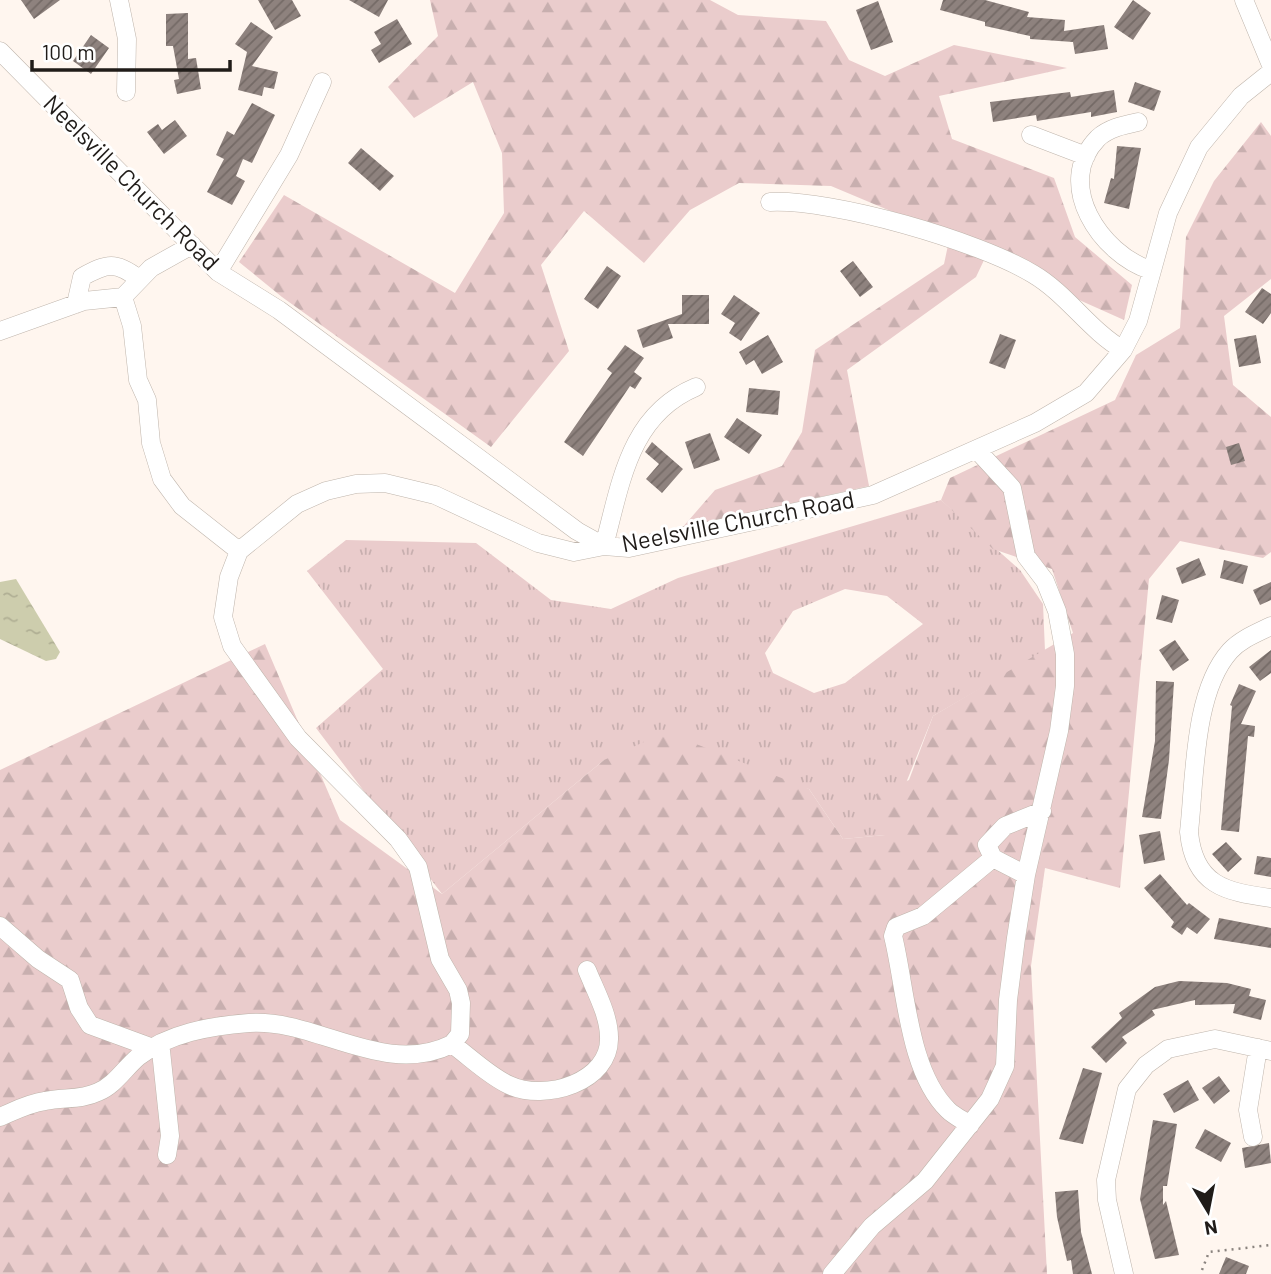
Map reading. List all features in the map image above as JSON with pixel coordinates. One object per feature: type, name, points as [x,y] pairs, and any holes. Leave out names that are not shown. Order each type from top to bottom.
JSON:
[{"type":"street","points":[[119,0],[127,38],[126,92]]},
{"type":"street","points":[[1244,0],[1271,65]]},
{"type":"street","name":"Neelsville Church Road","points":[[0,51],[218,272],[279,310],[480,462],[577,531],[604,546],[629,548],[873,495],[1066,408],[1101,379],[1123,350],[1138,321],[1168,213],[1199,147],[1241,96],[1271,72]]},
{"type":"street","points":[[218,272],[289,155],[322,82]]},
{"type":"street","points":[[1138,121],[1114,128],[1100,136],[1086,156],[1082,191],[1091,222],[1123,259],[1150,270]]},
{"type":"street","points":[[1031,135],[1086,156]]},
{"type":"street","points":[[770,202],[809,204],[900,224],[1009,261],[1035,274],[1055,290],[1097,333],[1123,350]]},
{"type":"street","points":[[0,331],[76,304],[123,297],[151,268],[192,246]]},
{"type":"street","points":[[76,304],[82,277],[104,265],[124,267],[139,279]]},
{"type":"street","points":[[123,297],[132,327],[138,380],[146,400],[151,443],[162,479],[182,506],[239,551]]},
{"type":"street","points":[[0,1117],[44,1101],[97,1093],[111,1085],[152,1046],[176,1036],[210,1028],[268,1023],[285,1025],[349,1046],[388,1052],[412,1053],[452,1044],[460,1034],[461,1003],[458,990],[440,959],[423,882],[412,854],[298,738],[252,675],[226,632],[224,600],[239,551],[297,504],[326,491],[356,484],[385,483],[435,495],[538,543],[574,552],[604,546],[629,455],[645,426],[673,397],[696,387]]},
{"type":"street","points":[[832,1274],[866,1231],[925,1181],[990,1099],[1005,1066],[1008,1000],[1026,875],[1042,811],[1065,686],[1065,654],[1057,611],[1045,581],[1026,556],[1012,488],[977,450]]},
{"type":"street","points":[[1271,626],[1244,639],[1230,651],[1213,678],[1202,715],[1189,832],[1191,848],[1201,872],[1222,889],[1271,898]]},
{"type":"street","points":[[1026,875],[993,858],[987,845],[998,831],[1042,811]]},
{"type":"street","points":[[970,1125],[948,1110],[929,1085],[912,1033],[893,936],[895,927],[923,916],[993,858]]},
{"type":"street","points":[[0,926],[38,959],[70,980],[83,1017],[90,1025],[161,1051],[170,1136],[167,1155]]},
{"type":"street","points":[[452,1044],[509,1085],[524,1090],[541,1091],[585,1079],[608,1051],[610,1034],[587,970]]},
{"type":"street","points":[[1124,1274],[1107,1200],[1106,1180],[1127,1089],[1146,1065],[1168,1049],[1215,1039],[1264,1049],[1248,1110],[1253,1137]]},
{"type":"path","points":[[1202,1270],[1209,1252],[1271,1245]]},
{"type":"green space","points":[[430,0],[710,0],[738,15],[826,21],[849,60],[885,76],[954,45],[1067,68],[939,96],[952,139],[1054,178],[1075,237],[1132,285],[1124,320],[985,258],[976,277],[847,370],[869,486],[682,528],[715,490],[782,466],[802,432],[815,350],[944,264],[950,236],[831,186],[739,183],[690,210],[644,263],[584,211],[541,265],[569,351],[491,447],[282,297],[239,262],[284,195],[455,293],[504,213],[502,153],[473,82],[414,118],[388,87],[438,36]]},
{"type":"green space","points":[[1261,122],[1271,136],[1271,279],[1224,316],[1233,385],[1271,417],[1271,552],[1263,558],[1180,541],[1149,579],[1120,888],[1045,868],[1031,966],[1047,1274],[0,1274],[0,770],[265,644],[340,820],[442,894],[604,760],[666,732],[809,789],[843,839],[885,835],[876,794],[909,780],[933,716],[1073,633],[1052,569],[993,549],[941,500],[950,478],[1115,400],[1136,355],[1180,328],[1186,237],[1214,181]]},
{"type":"green space","points":[[941,500],[1020,570],[1043,604],[1045,651],[933,716],[885,835],[843,839],[809,789],[604,760],[442,894],[316,728],[383,669],[307,571],[346,540],[476,543],[551,600],[611,609],[678,578]],"holes":[[[845,589],[887,596],[923,624],[845,683],[814,693],[773,673],[765,653],[793,611]]]},
{"type":"water","points":[[16,579],[60,652],[56,659],[46,661],[0,639],[0,582]]},
{"type":"building","points":[[21,0],[60,0],[34,19]]},
{"type":"building","points":[[258,0],[292,0],[301,16],[275,30]]},
{"type":"building","points":[[349,0],[388,0],[379,17]]},
{"type":"building","points":[[943,0],[985,0],[1029,12],[1027,17],[1065,20],[1064,31],[1104,25],[1108,49],[1075,54],[1073,42],[1030,39],[1030,36],[985,26],[985,22],[940,10]]},
{"type":"building","points":[[1133,0],[1151,13],[1133,40],[1114,27]]},
{"type":"building","points":[[878,1],[893,42],[871,50],[856,10]]},
{"type":"building","points":[[188,13],[188,59],[196,58],[201,89],[177,94],[174,80],[179,79],[173,46],[166,46],[166,14]]},
{"type":"building","points":[[397,19],[412,44],[379,63],[371,50],[381,44],[374,32]]},
{"type":"building","points":[[251,22],[273,37],[252,66],[278,72],[274,89],[264,87],[262,96],[238,90],[247,52],[235,44]]},
{"type":"building","points":[[91,35],[109,48],[91,74],[73,61]]},
{"type":"building","points":[[1135,82],[1161,91],[1154,111],[1128,102]]},
{"type":"building","points":[[1114,90],[1117,112],[1091,117],[1091,112],[1037,121],[1036,115],[993,122],[990,102],[1070,92],[1071,97]]},
{"type":"building","points":[[252,103],[275,115],[252,163],[243,159],[236,176],[245,181],[232,205],[207,192],[224,159],[216,155],[227,131],[234,135]]},
{"type":"building","points":[[175,120],[187,136],[164,154],[147,132],[158,124],[162,130]]},
{"type":"building","points":[[1117,146],[1141,148],[1129,209],[1104,203],[1111,178],[1114,179]]},
{"type":"building","points":[[361,148],[394,176],[380,191],[348,163]]},
{"type":"building","points":[[853,261],[873,287],[860,297],[840,271]]},
{"type":"building","points":[[607,266],[621,276],[598,309],[584,299]]},
{"type":"building","points":[[1262,288],[1271,294],[1271,313],[1263,324],[1245,312]]},
{"type":"building","points":[[682,295],[709,295],[709,324],[668,324],[673,338],[643,348],[637,330],[682,314]]},
{"type":"building","points":[[734,295],[760,313],[741,341],[729,333],[735,323],[721,314]]},
{"type":"building","points":[[1000,334],[1016,340],[1005,369],[989,363]]},
{"type":"building","points":[[768,335],[783,362],[762,374],[754,360],[746,365],[739,352]]},
{"type":"building","points":[[1256,335],[1261,363],[1239,367],[1234,339]]},
{"type":"building","points":[[625,345],[644,358],[634,372],[642,378],[635,389],[630,386],[583,456],[564,442],[612,373],[607,369]]},
{"type":"building","points":[[749,388],[780,391],[778,415],[746,412]]},
{"type":"building","points":[[737,418],[762,435],[749,454],[724,437]]},
{"type":"building","points":[[710,433],[720,460],[694,469],[685,442]]},
{"type":"building","points":[[652,442],[683,469],[662,493],[646,479],[659,464],[645,452]]},
{"type":"building","points":[[1239,443],[1245,461],[1231,465],[1226,447]]},
{"type":"building","points":[[1199,558],[1206,575],[1182,584],[1176,568]]},
{"type":"building","points":[[1224,560],[1248,566],[1243,584],[1220,578]]},
{"type":"building","points":[[1271,582],[1271,600],[1260,605],[1253,590]]},
{"type":"building","points":[[1162,595],[1179,600],[1172,623],[1156,619]]},
{"type":"building","points":[[1175,640],[1189,660],[1173,671],[1159,650]]},
{"type":"building","points":[[1271,650],[1271,673],[1260,681],[1249,667]]},
{"type":"building","points":[[1156,681],[1174,682],[1169,760],[1161,819],[1142,817],[1155,741]]},
{"type":"building","points":[[1239,684],[1256,691],[1241,724],[1255,726],[1254,737],[1248,736],[1239,832],[1221,830],[1230,705]]},
{"type":"building","points":[[1160,831],[1165,860],[1144,864],[1139,835]]},
{"type":"building","points":[[1226,842],[1242,859],[1228,872],[1212,854]]},
{"type":"building","points":[[1257,856],[1271,858],[1271,877],[1254,874]]},
{"type":"building","points":[[1160,874],[1187,905],[1189,903],[1210,919],[1197,934],[1187,927],[1182,935],[1171,927],[1174,922],[1144,888]]},
{"type":"building","points":[[1219,918],[1271,928],[1271,948],[1214,939]]},
{"type":"building","points":[[1179,981],[1227,983],[1251,989],[1249,996],[1266,1000],[1261,1020],[1233,1013],[1235,1004],[1195,1005],[1195,1000],[1152,1010],[1155,1015],[1122,1037],[1127,1043],[1106,1063],[1091,1047],[1122,1018],[1119,1013],[1155,987]]},
{"type":"building","points":[[1083,1068],[1102,1073],[1083,1144],[1059,1139]]},
{"type":"building","points":[[1219,1076],[1230,1091],[1214,1104],[1202,1088]]},
{"type":"building","points":[[1188,1080],[1199,1100],[1174,1113],[1163,1094]]},
{"type":"building","points":[[1153,1120],[1177,1124],[1167,1186],[1163,1186],[1163,1205],[1166,1201],[1179,1255],[1155,1259],[1140,1199]]},
{"type":"building","points":[[1205,1129],[1231,1143],[1221,1162],[1195,1148]]},
{"type":"building","points":[[1269,1143],[1271,1163],[1245,1168],[1242,1148]]},
{"type":"building","points":[[1078,1190],[1081,1232],[1092,1274],[1073,1274],[1071,1260],[1067,1261],[1057,1217],[1055,1192]]},
{"type":"building","points":[[1226,1257],[1249,1266],[1246,1274],[1219,1274]]}]
